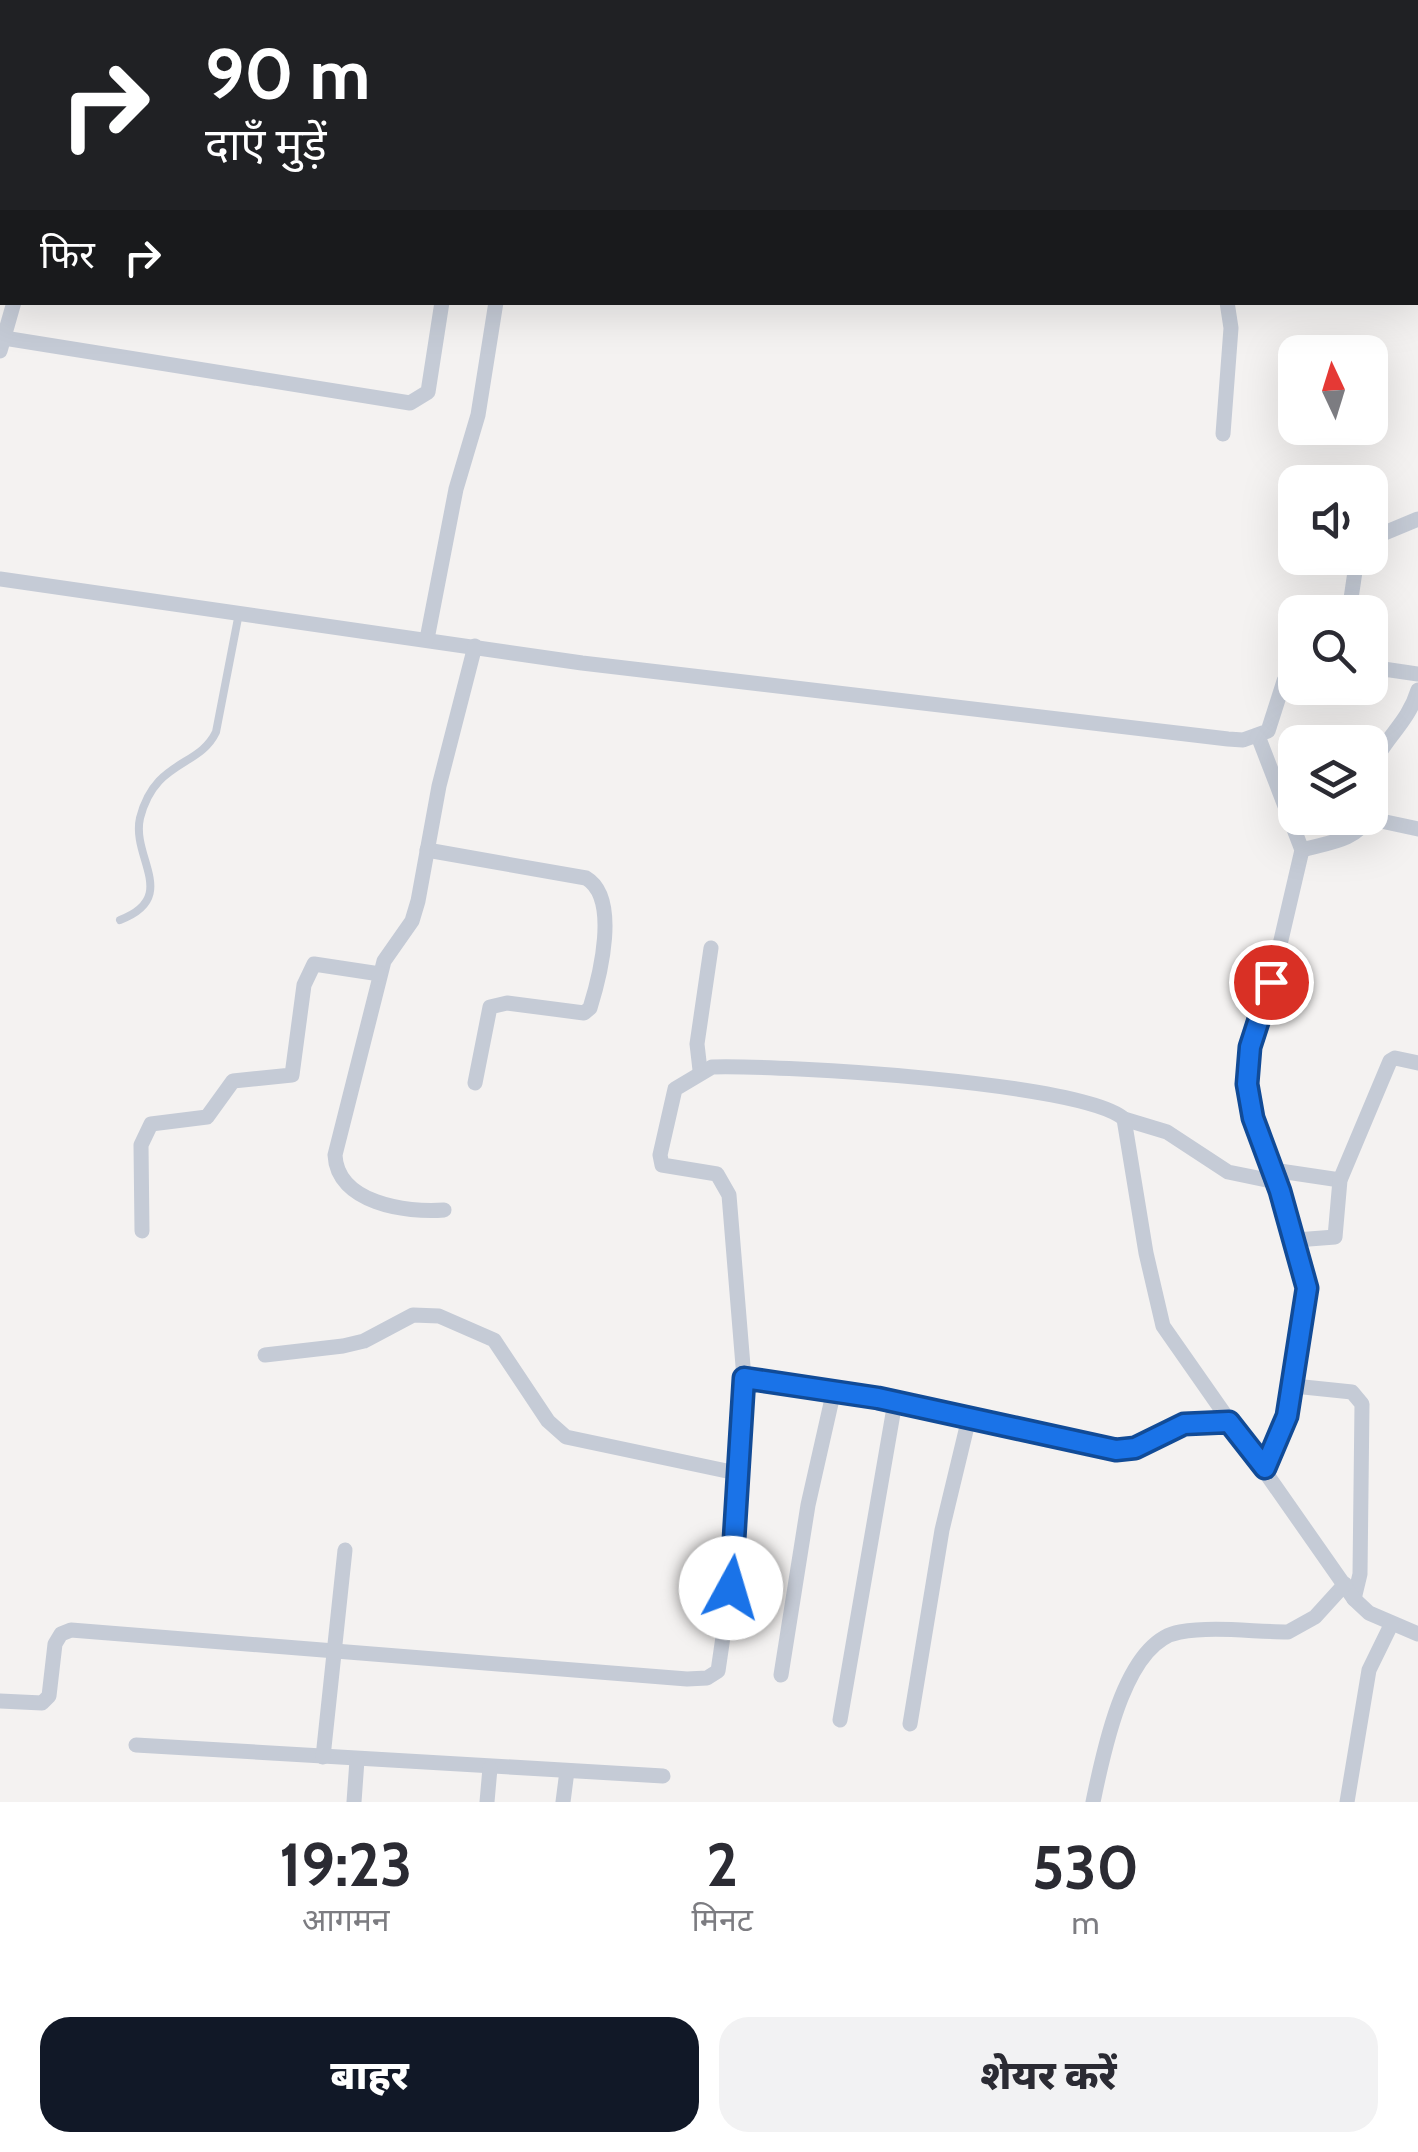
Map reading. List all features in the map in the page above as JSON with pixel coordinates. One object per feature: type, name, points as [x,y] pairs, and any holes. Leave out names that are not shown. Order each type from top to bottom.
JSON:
[{"type":"street","points":[[13,305],[2,345],[410,403],[428,392],[442,305]]},
{"type":"street","points":[[427,639],[452,504],[478,415],[496,305]]},
{"type":"street","points":[[1222,434],[1232,328],[1228,305]]},
{"type":"street","points":[[1388,532],[1418,518]]},
{"type":"street","points":[[0,579],[822,692],[1228,739],[1258,736],[1273,723],[1278,704]]},
{"type":"street","points":[[444,1210],[390,1207],[346,1185],[336,1170],[335,1155],[380,974],[388,951],[412,922],[475,646]]},
{"type":"street","points":[[1388,670],[1418,674]]},
{"type":"street","points":[[1388,742],[1407,720],[1418,690]]},
{"type":"street","points":[[1258,736],[1302,850],[1276,963],[1246,1066],[1253,1118],[1296,1240],[1307,1288],[1294,1386],[1281,1434],[1265,1468]]},
{"type":"street","points":[[1302,850],[1351,836],[1362,829],[1367,818],[1418,829]]},
{"type":"street","points":[[427,850],[586,878],[597,884],[602,896],[604,918],[590,1008],[584,1014],[507,1003],[490,1007],[475,1083]]},
{"type":"street","points":[[700,1070],[697,1044],[711,948]]},
{"type":"street","points":[[142,1231],[141,1145],[151,1124],[207,1118],[234,1081],[292,1075],[304,986],[314,964],[323,962],[380,974]]},
{"type":"street","points":[[1296,1240],[1335,1238],[1340,1180],[1390,1062],[1395,1058],[1418,1063]]},
{"type":"street","points":[[0,1701],[42,1703],[50,1696],[55,1644],[61,1634],[72,1630],[708,1678],[718,1670],[724,1654],[744,1378],[726,1182],[718,1174],[670,1169],[662,1165],[660,1155],[676,1089],[700,1070],[751,1067],[1022,1088],[1089,1100],[1124,1119],[1168,1132],[1228,1172],[1340,1180]]},
{"type":"street","points":[[1124,1119],[1146,1253],[1164,1326],[1349,1592],[1391,1624],[1418,1634]]},
{"type":"street","points":[[265,1355],[354,1344],[414,1315],[439,1316],[494,1340],[548,1420],[566,1437],[740,1474]]},
{"type":"street","points":[[744,1378],[834,1390],[1116,1450],[1135,1448],[1184,1424],[1229,1422]]},
{"type":"street","points":[[1093,1802],[1120,1703],[1147,1650],[1161,1638],[1180,1632],[1288,1632],[1302,1628],[1349,1592],[1360,1574],[1362,1404],[1352,1392],[1294,1386]]},
{"type":"street","points":[[781,1675],[808,1505],[834,1390]]},
{"type":"street","points":[[840,1720],[895,1402]]},
{"type":"street","points":[[910,1724],[939,1546],[969,1418]]},
{"type":"street","points":[[324,1758],[345,1550]]},
{"type":"street","points":[[1347,1802],[1369,1670],[1391,1624]]},
{"type":"street","points":[[136,1745],[663,1776]]},
{"type":"street","points":[[354,1802],[357,1760]]},
{"type":"street","points":[[487,1802],[490,1768]]},
{"type":"street","points":[[563,1802],[567,1771]]},
{"type":"lane","points":[[120,920],[139,913],[150,895],[139,822],[148,796],[172,768],[210,745],[216,732],[239,613]]},
{"type":"route","points":[[731,1588],[744,1378],[878,1398],[1116,1450],[1135,1448],[1164,1430],[1184,1424],[1229,1422],[1265,1468],[1287,1416],[1307,1288],[1280,1191],[1253,1118],[1247,1084],[1250,1047],[1271,982]]}]
